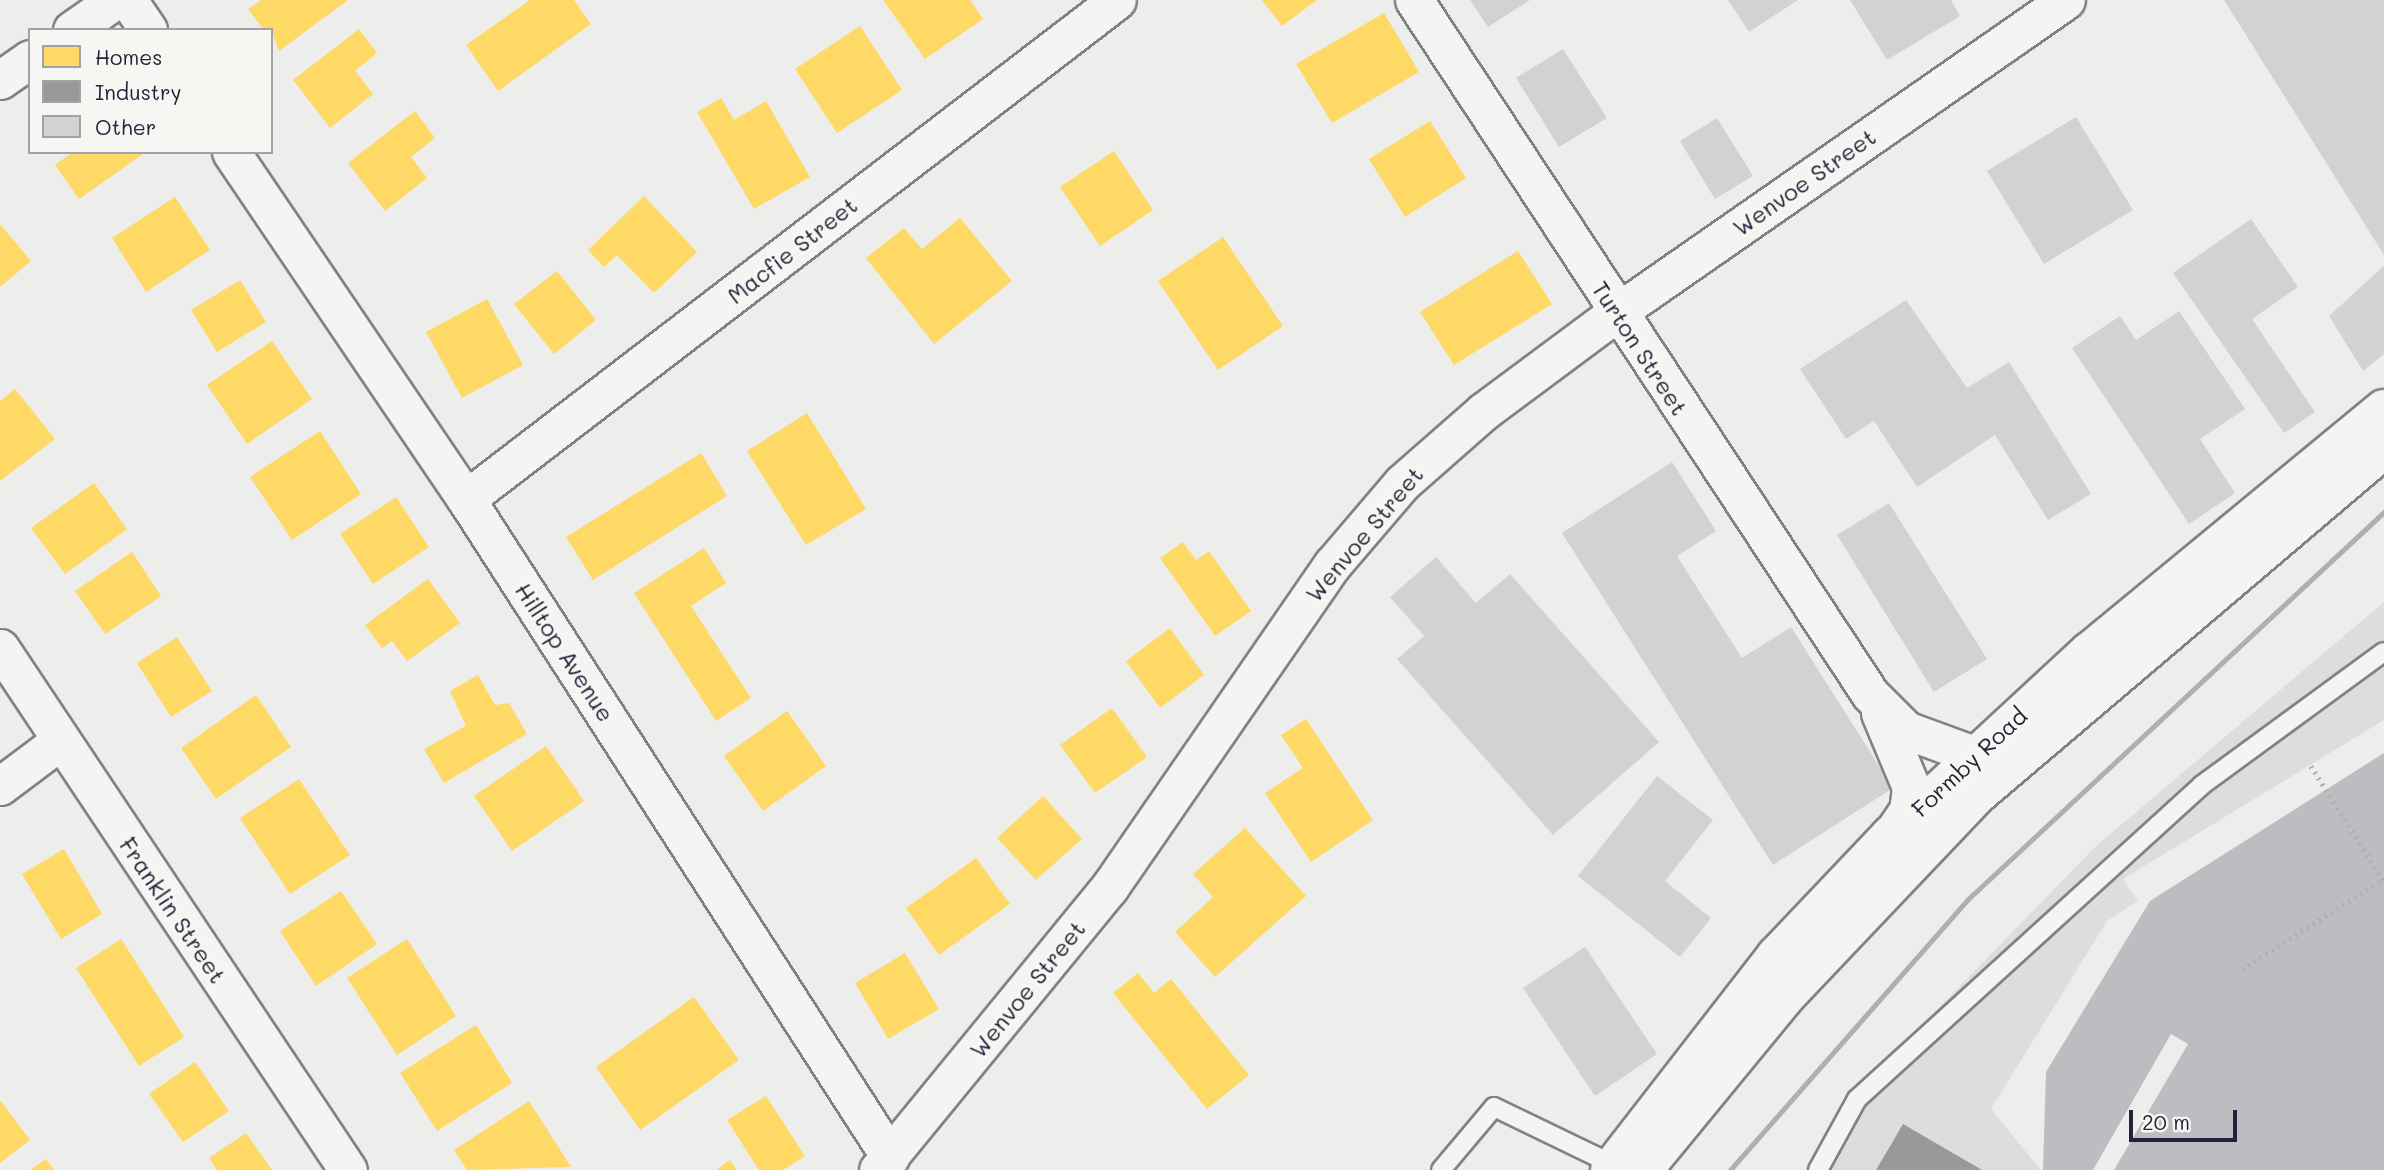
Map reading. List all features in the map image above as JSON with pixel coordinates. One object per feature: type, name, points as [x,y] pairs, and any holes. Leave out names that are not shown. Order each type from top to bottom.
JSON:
[{"type":"main road","name":"Formby Road","points":[[1622,1168],[1776,956],[1890,836],[1974,755],[2089,652],[2384,409]]},
{"type":"main road","name":"Formby Road","points":[[1622,1168],[1968,804],[2384,449]]},
{"type":"street","points":[[75,28],[115,0]]},
{"type":"street","points":[[128,0],[147,28]]},
{"type":"street","name":"Macfie Street","points":[[466,499],[1117,0]]},
{"type":"street","name":"Turton Street","points":[[1413,0],[1616,313],[1870,694],[1909,775],[1908,810],[1890,836]]},
{"type":"street","name":"Wenvoe Street","points":[[884,1164],[1109,888],[1332,565],[1393,493],[1484,411],[1616,313],[2066,0]]},
{"type":"street","points":[[0,80],[28,60]]},
{"type":"street","name":"Hilltop Avenue","points":[[232,154],[466,499],[884,1164]]},
{"type":"street","name":"Franklin Street","points":[[0,648],[348,1170]]},
{"type":"street","name":"Turton Street","points":[[1870,694],[1906,730],[1974,755]]},
{"type":"street","points":[[0,786],[60,741]]},
{"type":"lane","points":[[1818,1170],[1857,1099],[2202,785],[2384,652]]},
{"type":"lane","points":[[1441,1170],[1494,1107],[1622,1168]]},
{"type":"path","points":[[2242,969],[2384,879],[2311,766]]},
{"type":"shaded area","points":[[2384,602],[2384,720],[2123,879],[2138,901],[2107,921],[1991,1109],[2041,1170],[1817,1170],[1927,1020],[2095,847]]},
{"type":"shaded area","points":[[2384,753],[2384,1170],[2043,1170],[2046,1072],[2150,901]]},
{"type":"pier","points":[[2171,1034],[2188,1044],[2114,1170],[2093,1170]]},
{"type":"building: Homes","points":[[261,0],[348,0],[279,51],[273,28],[262,28],[248,9]]},
{"type":"building: Homes","points":[[530,0],[574,0],[591,24],[498,91],[466,45]]},
{"type":"building: Homes","points":[[883,0],[970,0],[983,19],[925,59]]},
{"type":"building: Homes","points":[[1262,0],[1317,0],[1282,26]]},
{"type":"building: Homes","points":[[1384,13],[1419,72],[1332,123],[1296,64]]},
{"type":"building: Homes","points":[[860,26],[902,90],[837,133],[795,69]]},
{"type":"building: Homes","points":[[359,29],[377,53],[355,71],[373,94],[330,128],[293,80]]},
{"type":"building: Homes","points":[[721,98],[734,120],[766,101],[810,177],[754,209],[697,112]]},
{"type":"building: Homes","points":[[415,111],[435,138],[411,157],[427,178],[385,211],[348,163]]},
{"type":"building: Homes","points":[[1430,121],[1466,178],[1405,217],[1369,159]]},
{"type":"building: Homes","points":[[1114,151],[1153,210],[1100,246],[1060,187]]},
{"type":"building: Homes","points":[[70,154],[143,154],[79,199],[55,165]]},
{"type":"building: Homes","points":[[644,196],[697,252],[654,293],[617,255],[604,267],[588,250]]},
{"type":"building: Homes","points":[[175,197],[210,250],[146,292],[112,238]]},
{"type":"building: Homes","points":[[960,218],[1012,281],[934,344],[866,258],[904,228],[922,249]]},
{"type":"building: Homes","points":[[0,224],[31,261],[0,287]]},
{"type":"building: Homes","points":[[1223,237],[1283,326],[1218,370],[1158,281]]},
{"type":"building: Homes","points":[[1518,251],[1552,304],[1454,365],[1420,312]]},
{"type":"building: Homes","points":[[557,271],[596,320],[554,354],[514,304]]},
{"type":"building: Homes","points":[[240,280],[266,322],[217,352],[191,310]]},
{"type":"building: Homes","points":[[487,299],[523,365],[462,398],[426,332]]},
{"type":"building: Homes","points":[[272,341],[312,399],[247,444],[207,385]]},
{"type":"building: Homes","points":[[15,389],[55,439],[0,481],[0,401]]},
{"type":"building: Homes","points":[[807,413],[866,509],[806,545],[747,451]]},
{"type":"building: Homes","points":[[320,431],[361,494],[292,540],[250,477]]},
{"type":"building: Homes","points":[[701,453],[727,496],[593,580],[566,537]]},
{"type":"building: Homes","points":[[94,483],[127,529],[65,574],[31,528]]},
{"type":"building: Homes","points":[[396,497],[429,547],[373,584],[340,534]]},
{"type":"building: Homes","points":[[1183,542],[1196,560],[1209,551],[1251,611],[1215,636],[1160,558]]},
{"type":"building: Homes","points":[[704,548],[726,583],[691,606],[751,698],[716,721],[634,593]]},
{"type":"building: Homes","points":[[132,552],[161,596],[105,634],[75,591]]},
{"type":"building: Homes","points":[[428,579],[460,623],[407,661],[392,641],[382,648],[365,625]]},
{"type":"building: Homes","points":[[1170,628],[1204,675],[1160,708],[1126,661]]},
{"type":"building: Homes","points":[[177,637],[212,691],[171,717],[137,663]]},
{"type":"building: Homes","points":[[478,675],[495,705],[509,703],[527,734],[444,783],[424,749],[466,726],[450,691]]},
{"type":"building: Homes","points":[[256,695],[291,747],[216,799],[181,748]]},
{"type":"building: Homes","points":[[1112,708],[1147,757],[1095,793],[1060,745]]},
{"type":"building: Homes","points":[[787,711],[826,766],[763,811],[724,756]]},
{"type":"building: Homes","points":[[1306,719],[1373,820],[1311,862],[1265,793],[1303,768],[1281,735]]},
{"type":"building: Homes","points":[[546,746],[584,801],[512,851],[474,796]]},
{"type":"building: Homes","points":[[299,779],[350,855],[290,894],[240,818]]},
{"type":"building: Homes","points":[[1043,796],[1082,839],[1036,880],[997,838]]},
{"type":"building: Homes","points":[[1245,828],[1306,896],[1215,977],[1175,932],[1213,897],[1193,874]]},
{"type":"building: Homes","points":[[64,849],[102,914],[61,939],[22,874]]},
{"type":"building: Homes","points":[[976,858],[1010,904],[939,955],[906,908]]},
{"type":"building: Homes","points":[[341,891],[377,944],[316,986],[280,931]]},
{"type":"building: Homes","points":[[121,939],[184,1037],[139,1066],[76,968]]},
{"type":"building: Homes","points":[[407,939],[456,1016],[397,1055],[347,978]]},
{"type":"building: Homes","points":[[905,953],[939,1009],[888,1039],[855,983]]},
{"type":"building: Homes","points":[[1138,973],[1154,993],[1171,979],[1249,1075],[1207,1109],[1113,993]]},
{"type":"building: Homes","points":[[694,997],[739,1060],[640,1130],[596,1067]]},
{"type":"building: Homes","points":[[476,1025],[512,1083],[437,1131],[400,1073]]},
{"type":"building: Homes","points":[[195,1062],[229,1111],[183,1142],[149,1094]]},
{"type":"building: Homes","points":[[766,1096],[805,1156],[783,1170],[759,1170],[727,1120]]},
{"type":"building: Homes","points":[[0,1100],[30,1140],[0,1163]]},
{"type":"building: Homes","points":[[529,1101],[571,1167],[467,1170],[454,1150]]},
{"type":"building: Homes","points":[[246,1133],[272,1170],[217,1170],[209,1158]]},
{"type":"building: Homes","points":[[46,1159],[54,1170],[30,1170]]},
{"type":"building: Homes","points":[[730,1160],[737,1170],[716,1170]]},
{"type":"building: Industry","points":[[1903,1124],[1982,1170],[1876,1170]]},
{"type":"building: Other","points":[[1470,0],[1530,0],[1488,27]]},
{"type":"building: Other","points":[[1728,0],[1798,0],[1749,32]]},
{"type":"building: Other","points":[[1850,0],[1951,0],[1960,16],[1887,60]]},
{"type":"building: Other","points":[[2224,0],[2384,0],[2384,255]]},
{"type":"building: Other","points":[[1563,49],[1607,118],[1559,147],[1516,78]]},
{"type":"building: Other","points":[[2076,117],[2133,210],[2044,264],[1987,171]]},
{"type":"building: Other","points":[[1717,118],[1753,176],[1715,199],[1680,141]]},
{"type":"building: Other","points":[[2251,219],[2298,287],[2252,319],[2315,412],[2284,433],[2173,273]]},
{"type":"building: Other","points":[[2384,266],[2384,354],[2363,371],[2329,316]]},
{"type":"building: Other","points":[[1906,300],[1967,388],[2009,362],[2091,494],[2048,520],[1995,435],[1917,487],[1874,421],[1846,439],[1800,369]]},
{"type":"building: Other","points":[[2179,311],[2245,409],[2200,439],[2235,493],[2189,524],[2072,348],[2120,316],[2136,340]]},
{"type":"building: Other","points":[[1672,462],[1716,531],[1677,556],[1742,658],[1791,627],[1893,788],[1773,865],[1562,533]]},
{"type":"building: Other","points":[[1889,503],[1987,659],[1934,692],[1837,535]]},
{"type":"building: Other","points":[[1436,557],[1476,603],[1510,574],[1659,742],[1553,835],[1397,659],[1424,636],[1390,597]]},
{"type":"building: Other","points":[[1657,776],[1713,820],[1665,881],[1711,918],[1680,957],[1578,876]]},
{"type":"building: Other","points":[[1585,947],[1657,1054],[1595,1096],[1523,988]]},
{"type":"railway","points":[[1730,1170],[1967,900],[2384,512]]}]
